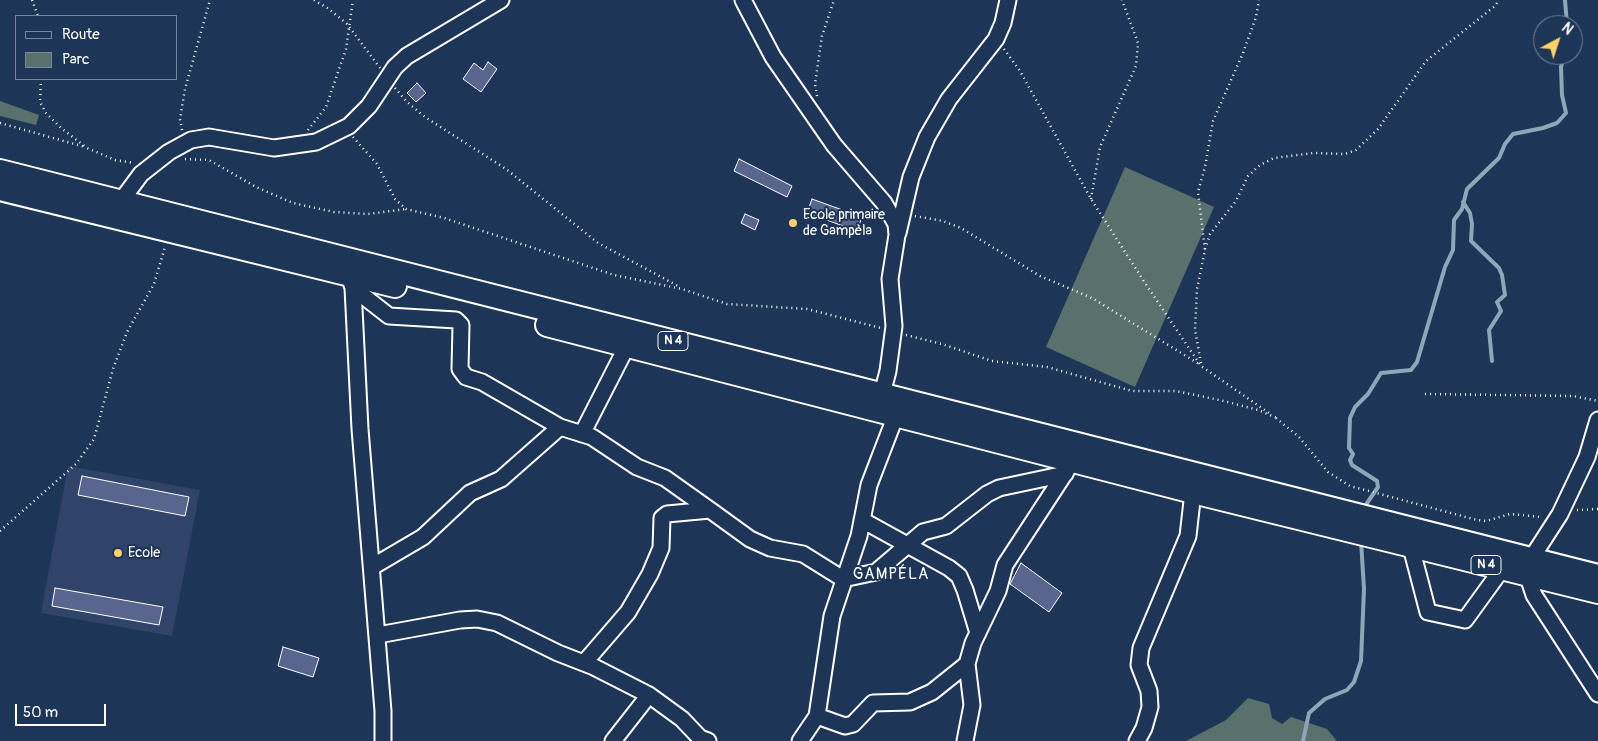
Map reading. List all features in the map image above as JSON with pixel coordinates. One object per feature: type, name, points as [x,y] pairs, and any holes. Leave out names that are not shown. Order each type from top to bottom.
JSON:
[{"type":"highway","name":"N 4","points":[[0,171],[882,394],[1529,567],[1598,592]]},
{"type":"highway","name":"N 4","points":[[0,189],[168,231],[351,282],[425,293],[896,415],[1069,467],[1193,492],[1374,536],[1411,547],[1505,561]]},
{"type":"highway","name":"N 4","points":[[1529,567],[1598,576]]},
{"type":"street","points":[[121,201],[141,174],[158,160],[184,144],[209,137],[274,148],[316,142],[344,128],[369,106],[394,67],[407,56],[501,0]]},
{"type":"street","points":[[743,0],[764,43],[815,118],[834,145],[884,203],[896,224],[897,235]]},
{"type":"street","points":[[882,394],[888,371],[893,332],[890,279],[897,235],[911,178],[928,137],[949,99],[996,38],[1003,23],[1008,0]]},
{"type":"street","points":[[351,282],[389,316],[456,320],[462,325],[460,369],[466,377],[482,382],[560,427],[592,437],[637,467],[665,478],[750,539],[770,548],[803,554],[843,579],[876,572],[923,532],[946,526],[987,494],[999,488],[1069,467]]},
{"type":"street","points":[[351,282],[360,429],[378,635],[383,741]]},
{"type":"street","points":[[582,434],[627,346]]},
{"type":"street","points":[[801,741],[817,716],[832,616],[859,536],[869,485],[896,415]]},
{"type":"street","points":[[1598,420],[1587,457],[1560,514],[1529,567],[1534,595],[1598,694]]},
{"type":"street","points":[[372,568],[424,537],[470,493],[501,479],[560,427]]},
{"type":"street","points":[[965,741],[972,705],[967,664],[978,633],[998,591],[1005,564],[1069,467]]},
{"type":"street","points":[[1137,741],[1144,728],[1150,707],[1149,691],[1139,665],[1142,648],[1188,536],[1193,492]]},
{"type":"street","points":[[584,663],[628,612],[650,574],[661,548],[662,518],[667,514],[710,510]]},
{"type":"street","points":[[862,520],[949,568],[958,576],[966,590],[978,633]]},
{"type":"street","points":[[1411,547],[1428,612],[1465,620],[1505,561]]},
{"type":"street","points":[[378,635],[460,620],[477,619],[497,623],[649,695],[682,719],[700,738],[708,741]]},
{"type":"street","points":[[817,716],[845,726],[853,724],[872,703],[910,702],[932,692],[967,664]]},
{"type":"street","points":[[613,741],[649,695]]},
{"type":"path","points":[[32,0],[38,15]]},
{"type":"path","points":[[194,158],[184,144],[180,119],[185,89],[210,0]]},
{"type":"path","points":[[314,0],[329,9],[350,28],[407,102],[425,117],[506,169],[598,243],[682,288],[727,304],[807,309],[942,344],[992,361],[1047,366],[1132,391],[1176,391],[1258,410],[1277,418]]},
{"type":"path","points":[[293,145],[319,118],[326,107],[346,49],[353,0]]},
{"type":"path","points":[[818,100],[816,84],[822,36],[834,0]]},
{"type":"path","points":[[1092,199],[1100,147],[1136,66],[1138,43],[1122,0]]},
{"type":"path","points":[[1205,250],[1198,192],[1205,167],[1213,121],[1243,54],[1256,16],[1259,0]]},
{"type":"path","points":[[1202,366],[1196,345],[1195,330],[1197,289],[1205,250],[1210,234],[1236,200],[1248,176],[1260,165],[1274,158],[1314,153],[1345,154],[1356,150],[1378,129],[1426,61],[1495,6],[1499,0]]},
{"type":"path","points":[[996,38],[1020,71],[1092,199],[1145,283],[1202,366]]},
{"type":"path","points":[[41,80],[40,102],[46,112],[61,128],[88,148]]},
{"type":"path","points":[[0,123],[88,148],[115,160],[130,163],[194,158],[209,160],[256,187],[301,205],[334,212],[368,214],[406,209],[444,218],[614,275],[682,288]]},
{"type":"path","points":[[344,128],[377,164],[395,199],[406,209]]},
{"type":"path","points":[[902,214],[943,221],[961,228],[1040,276],[1092,298],[1202,366],[1277,418],[1299,437],[1328,472],[1350,486],[1454,515],[1486,521],[1510,514],[1538,518],[1579,510],[1598,510]]},
{"type":"path","points":[[0,532],[76,464],[94,439],[113,369],[127,332],[154,284],[168,231]]},
{"type":"path","points":[[1425,394],[1573,396],[1598,401]]},
{"type":"shaded area","points":[[68,466],[200,490],[172,636],[41,613]]},
{"type":"green space","points":[[0,101],[39,115],[36,125],[0,116]]},
{"type":"green space","points":[[1125,167],[1214,207],[1135,387],[1046,347]]},
{"type":"green space","points":[[1248,698],[1269,704],[1272,718],[1282,724],[1291,717],[1327,729],[1337,741],[1186,741],[1226,720]]},
{"type":"building","points":[[488,62],[497,69],[481,92],[463,79],[474,63],[483,70]]},
{"type":"building","points":[[417,83],[426,93],[416,102],[407,93]]},
{"type":"building","points":[[739,159],[792,186],[787,197],[734,171]]},
{"type":"building","points":[[812,199],[862,217],[857,231],[807,213]]},
{"type":"building","points":[[745,214],[759,220],[755,230],[741,223]]},
{"type":"building","points":[[82,476],[189,497],[185,516],[78,495]]},
{"type":"building","points":[[1021,563],[1062,593],[1049,612],[1010,584]]},
{"type":"building","points":[[55,588],[163,607],[159,625],[52,606]]},
{"type":"building","points":[[283,647],[319,658],[313,677],[278,666]]},
{"type":"waterway","points":[[1565,0],[1566,15]]},
{"type":"waterway","points":[[1363,509],[1378,487],[1377,481],[1352,465],[1350,460],[1353,454],[1349,448],[1350,418],[1355,407],[1368,394],[1381,373],[1411,370],[1417,362],[1445,267],[1453,250],[1454,220],[1462,209],[1467,189],[1499,158],[1505,144],[1513,134],[1557,123],[1566,113],[1562,95],[1562,65]]},
{"type":"waterway","points":[[1463,202],[1470,213],[1472,224],[1471,241],[1499,268],[1502,275],[1505,295],[1497,302],[1501,311],[1489,330],[1492,361]]},
{"type":"waterway","points":[[1303,741],[1309,713],[1325,699],[1347,690],[1354,682],[1361,661],[1364,589],[1361,541]]},
{"type":"place","name":"Ecole primaire de Gampèla","points":[[793,223]]},
{"type":"place","name":"Ecole","points":[[118,553]]},
{"type":"district","name":"GAMPÉLA","points":[[891,575]]}]
